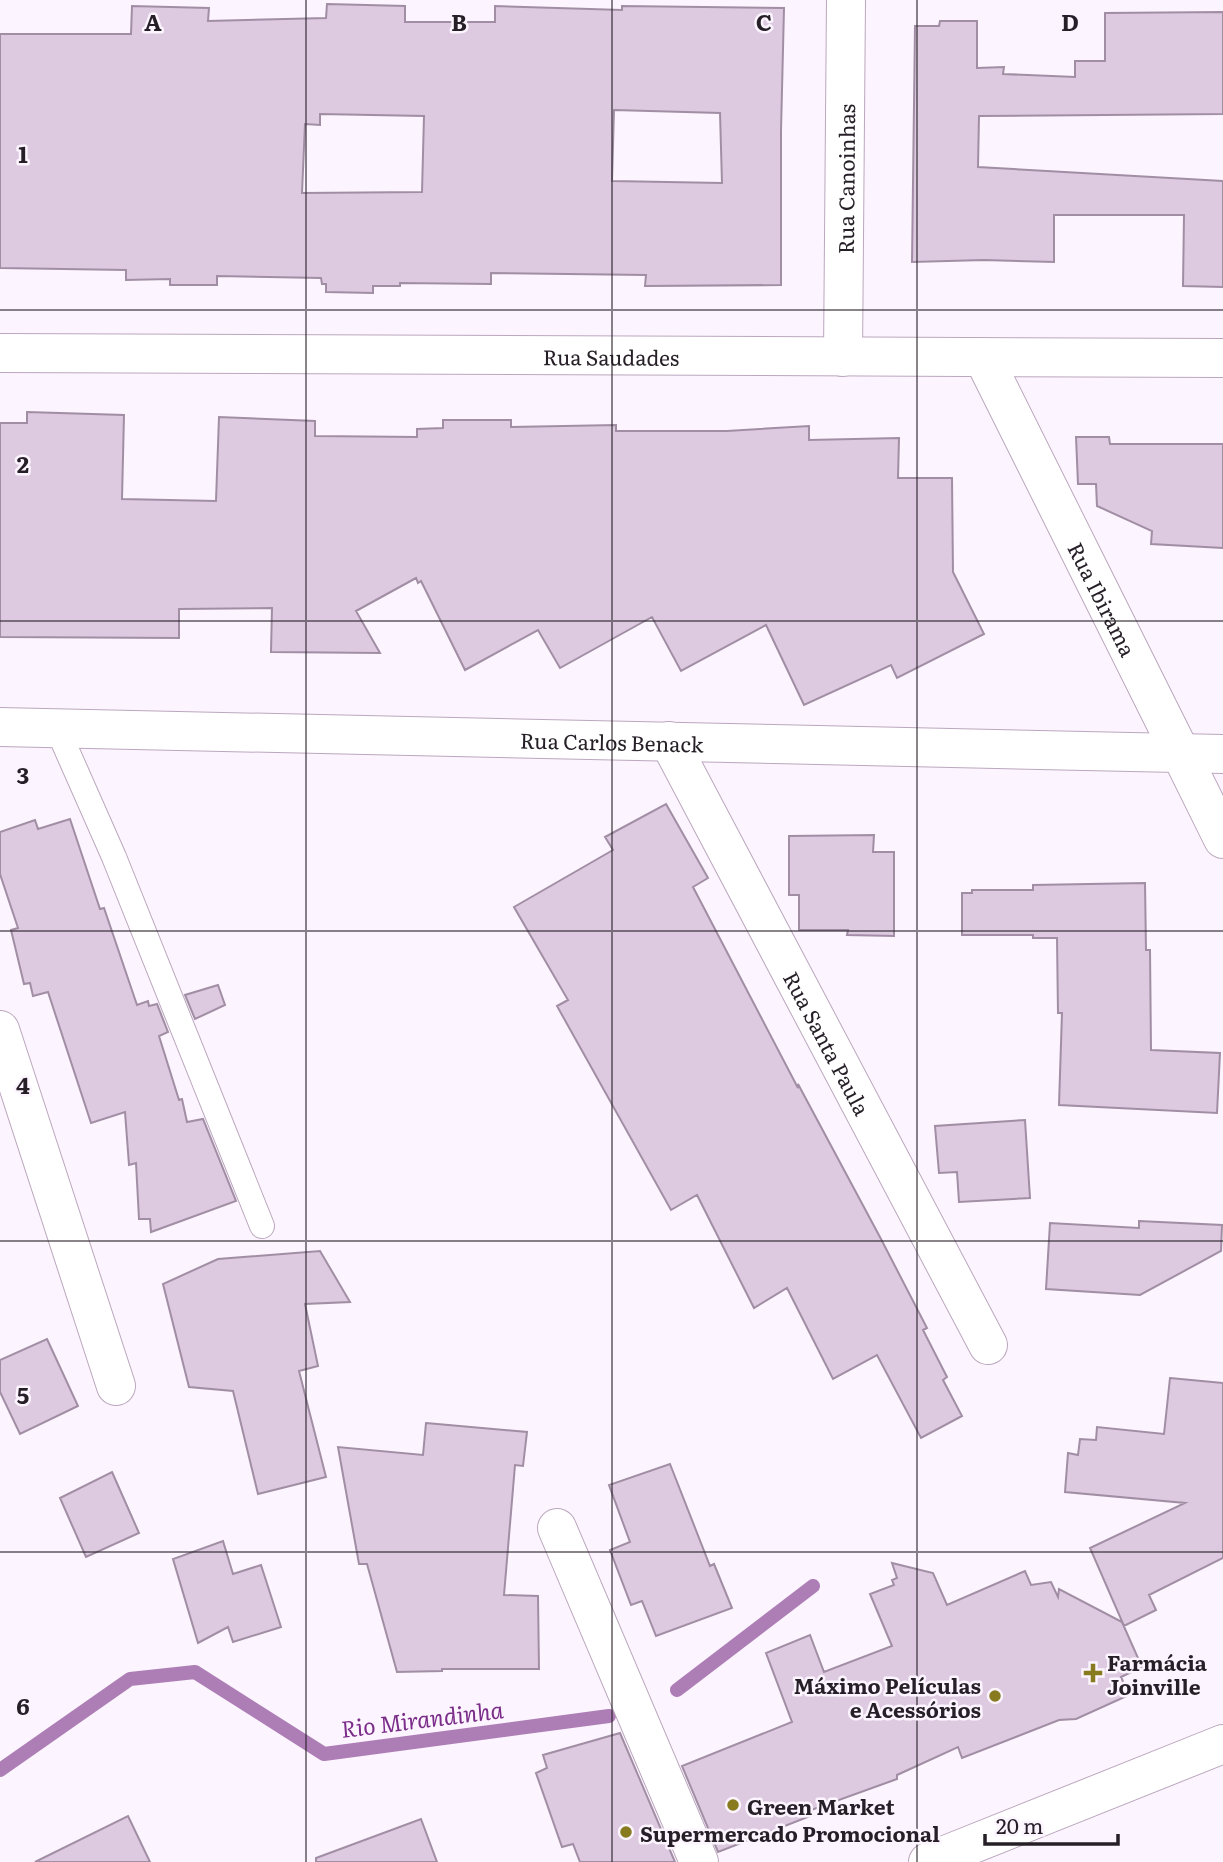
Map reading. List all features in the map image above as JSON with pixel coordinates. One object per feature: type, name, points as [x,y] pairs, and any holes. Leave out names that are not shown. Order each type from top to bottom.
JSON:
[{"type":"street","name":"Rua Canoinhas","points":[[843,357],[846,0]]},
{"type":"street","name":"Rua Saudades","points":[[0,353],[1223,358]]},
{"type":"street","name":"Rua Ibirama","points":[[983,357],[1223,839]]},
{"type":"street","name":"Rua Carlos Benack","points":[[0,727],[1223,754]]},
{"type":"street","name":"Rua Santa Paula","points":[[669,741],[988,1345]]},
{"type":"street","points":[[0,1030],[116,1386]]},
{"type":"street","points":[[557,1528],[699,1862]]},
{"type":"street","points":[[928,1862],[1223,1744]]},
{"type":"lane","points":[[57,728],[114,857],[262,1226]]},
{"type":"building","points":[[327,4],[405,6],[405,22],[495,22],[495,6],[622,10],[622,6],[784,8],[781,285],[645,286],[646,275],[491,273],[491,284],[400,283],[400,286],[373,286],[373,293],[326,292],[326,284],[322,284],[321,278],[217,276],[217,285],[170,285],[170,279],[126,280],[126,270],[0,268],[0,34],[131,34],[132,6],[209,8],[208,21],[326,18]],"holes":[[[614,110],[720,113],[722,183],[612,181]],[[320,114],[424,116],[422,192],[302,193],[305,124],[320,125]]]},
{"type":"building","points":[[1223,12],[1223,114],[979,116],[978,167],[1223,181],[1223,287],[1183,286],[1184,215],[1054,215],[1054,262],[912,262],[915,26],[939,26],[940,21],[977,21],[977,68],[1004,67],[1003,74],[1075,77],[1075,61],[1105,61],[1105,13]]},
{"type":"building","points":[[27,412],[124,415],[122,499],[216,501],[219,417],[315,421],[315,436],[417,437],[417,429],[443,428],[443,420],[511,420],[511,427],[616,425],[616,431],[727,431],[809,426],[809,440],[899,438],[898,478],[952,478],[953,572],[984,634],[897,678],[891,665],[804,705],[766,625],[681,671],[652,617],[560,668],[538,630],[465,670],[421,581],[418,583],[416,578],[356,611],[380,653],[271,652],[272,608],[179,609],[179,638],[0,637],[0,423],[27,423]]},
{"type":"building","points":[[1076,437],[1109,437],[1110,444],[1223,444],[1223,548],[1151,544],[1152,531],[1097,506],[1096,484],[1078,484]]},
{"type":"building","points":[[666,804],[708,878],[693,887],[881,1239],[927,1328],[923,1330],[947,1377],[943,1380],[962,1416],[921,1438],[877,1355],[833,1379],[787,1288],[754,1308],[697,1195],[671,1210],[557,1006],[568,1000],[514,907],[613,850],[605,837]]},
{"type":"building","points":[[70,819],[100,909],[104,908],[137,1005],[148,1001],[149,1006],[157,1004],[168,1032],[159,1036],[179,1100],[182,1099],[187,1122],[203,1119],[236,1201],[151,1232],[150,1219],[139,1219],[136,1163],[129,1165],[125,1112],[91,1123],[48,992],[33,996],[30,983],[24,984],[11,930],[18,928],[0,874],[0,832],[35,820],[38,829]]},
{"type":"building","points":[[874,835],[873,852],[894,852],[894,936],[847,935],[848,930],[799,930],[799,895],[789,895],[789,836]]},
{"type":"building","points":[[1145,883],[1146,950],[1150,950],[1151,1050],[1220,1053],[1217,1113],[1059,1105],[1062,1013],[1058,1013],[1057,938],[1033,938],[1033,935],[962,935],[962,893],[972,893],[972,890],[1033,890],[1033,885]]},
{"type":"building","points":[[218,985],[225,1005],[195,1019],[185,995]]},
{"type":"building","points":[[1025,1120],[1030,1198],[959,1202],[957,1172],[939,1173],[935,1126]]},
{"type":"building","points":[[1139,1221],[1222,1225],[1221,1251],[1140,1295],[1046,1289],[1050,1223],[1139,1228]]},
{"type":"building","points":[[320,1251],[350,1302],[305,1304],[318,1366],[299,1371],[326,1477],[258,1494],[233,1391],[189,1387],[163,1284],[218,1259]]},
{"type":"building","points":[[47,1339],[78,1406],[20,1434],[0,1392],[0,1360]]},
{"type":"building","points":[[1170,1378],[1223,1383],[1223,1558],[1149,1595],[1156,1610],[1124,1626],[1090,1548],[1185,1503],[1065,1492],[1068,1453],[1078,1455],[1080,1439],[1096,1440],[1097,1427],[1164,1434]]},
{"type":"building","points":[[426,1423],[527,1432],[523,1466],[515,1465],[504,1595],[538,1596],[539,1669],[397,1672],[367,1564],[359,1564],[338,1447],[423,1455]]},
{"type":"building","points":[[670,1464],[710,1566],[714,1564],[732,1608],[656,1636],[642,1601],[631,1605],[610,1550],[630,1542],[609,1485]]},
{"type":"building","points":[[112,1472],[139,1533],[86,1557],[60,1498]]},
{"type":"building","points":[[223,1541],[233,1574],[261,1565],[281,1627],[233,1642],[228,1627],[198,1643],[173,1559]]},
{"type":"building","points":[[892,1563],[933,1573],[947,1605],[1025,1571],[1031,1585],[1051,1582],[1058,1597],[1059,1589],[1122,1622],[1142,1667],[1121,1677],[1129,1695],[1076,1719],[1059,1720],[962,1758],[958,1747],[897,1775],[897,1779],[811,1810],[813,1815],[718,1852],[682,1766],[792,1722],[766,1653],[810,1635],[824,1672],[892,1646],[870,1594],[894,1585],[892,1580],[897,1578]]},
{"type":"building","points":[[620,1733],[675,1862],[580,1862],[573,1844],[562,1847],[536,1773],[547,1768],[543,1755]]},
{"type":"building","points":[[128,1816],[150,1862],[35,1862]]},
{"type":"building","points":[[421,1819],[437,1862],[316,1862],[316,1858]]},
{"type":"waterway","name":"Rio Mirandinha","points":[[677,1690],[813,1586]]},
{"type":"waterway","name":"Rio Mirandinha","points":[[0,1770],[130,1679],[195,1672],[324,1754],[609,1716]]},
{"type":"place","name":"Farmácia Joinville","points":[[1093,1673]]},
{"type":"place","name":"Máximo Películas e Acessórios","points":[[995,1696]]},
{"type":"place","name":"Green Market","points":[[733,1805]]},
{"type":"place","name":"Supermercado Promocional","points":[[626,1832]]}]
